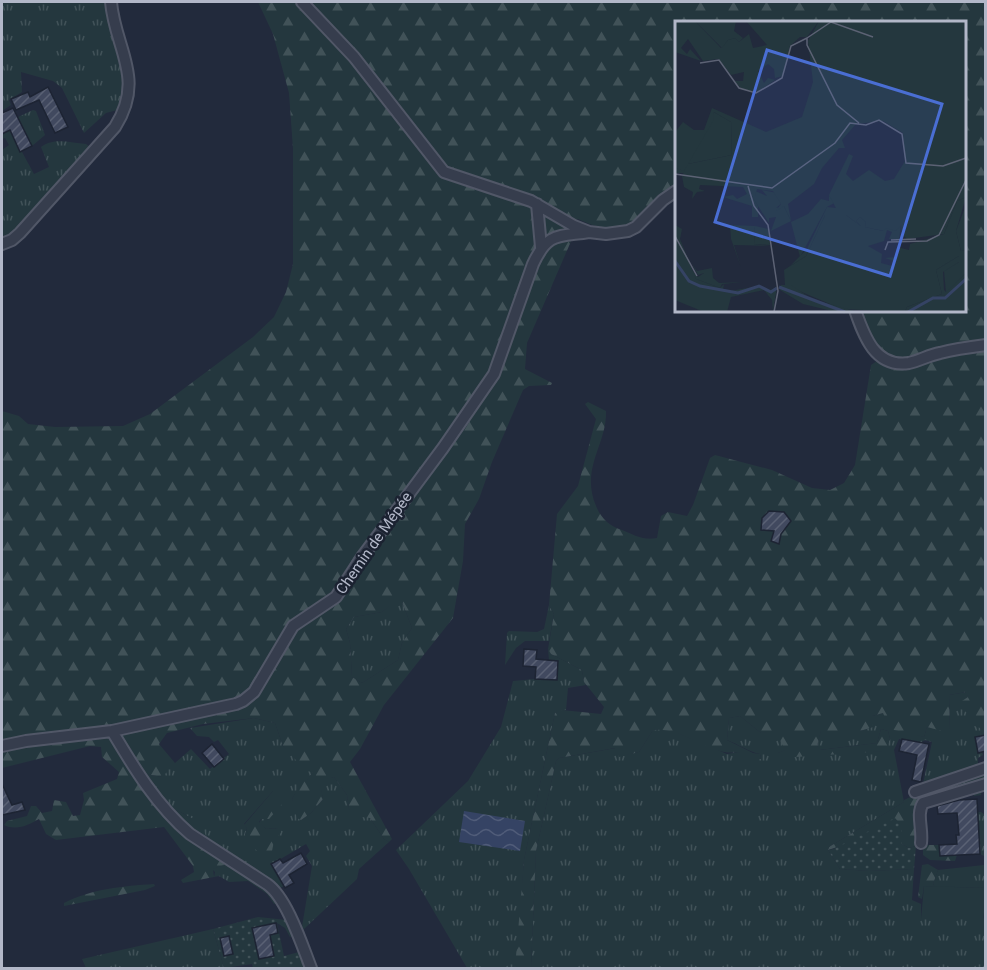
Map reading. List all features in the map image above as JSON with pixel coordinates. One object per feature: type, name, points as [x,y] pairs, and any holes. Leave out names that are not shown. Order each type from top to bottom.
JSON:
[{"type":"street","points":[[2,244],[12,240],[20,233],[120,119],[128,90],[129,76],[111,2]]},
{"type":"street","points":[[302,2],[354,57],[444,172],[537,204],[574,226],[589,232]]},
{"type":"street","points":[[541,247],[555,237],[589,232],[606,234],[628,231],[636,227],[663,200],[675,192]]},
{"type":"street","name":"Chemin de Mépée","points":[[2,746],[112,731],[236,704],[254,692],[293,626],[336,597],[362,557],[443,448],[494,374],[541,247],[537,204]]},
{"type":"street","points":[[856,312],[871,347],[881,358],[894,363],[907,363],[938,353],[986,345]]},
{"type":"street","points":[[112,731],[138,774],[178,824],[276,892],[299,938],[311,969]]},
{"type":"street","points":[[915,792],[986,768]]},
{"type":"street","points":[[921,843],[922,826],[919,816],[923,803],[986,784]]},
{"type":"green space","points":[[2,2],[107,2],[125,81],[121,109],[106,113],[84,133],[62,88],[53,81],[21,72],[22,92],[9,100],[11,105],[2,111]]},
{"type":"green space","points":[[258,2],[985,2],[985,735],[982,736],[980,728],[972,725],[971,716],[962,709],[962,701],[968,697],[966,692],[949,695],[950,730],[946,732],[927,727],[924,737],[890,729],[883,713],[872,716],[873,727],[860,731],[821,731],[817,746],[820,750],[877,743],[881,729],[888,731],[890,739],[885,751],[781,758],[778,753],[785,750],[780,740],[780,731],[761,733],[740,716],[729,718],[727,740],[753,753],[760,754],[761,759],[755,760],[739,752],[717,750],[675,732],[664,730],[653,730],[639,752],[619,757],[615,748],[559,758],[556,761],[536,851],[531,968],[515,968],[524,860],[555,713],[562,710],[601,714],[604,707],[584,682],[582,670],[551,654],[548,649],[554,614],[549,605],[557,514],[578,486],[596,419],[585,404],[588,402],[606,411],[603,435],[592,468],[591,480],[598,510],[606,521],[617,528],[643,538],[657,538],[661,516],[668,512],[687,516],[710,458],[715,455],[772,470],[812,488],[830,490],[844,483],[855,465],[871,365],[880,359],[858,312],[966,312],[966,21],[675,21],[675,186],[662,194],[637,221],[621,228],[604,228],[578,219],[574,221],[572,239],[527,343],[525,369],[552,383],[551,385],[529,386],[523,390],[479,499],[465,524],[463,561],[453,618],[384,705],[360,749],[350,762],[392,839],[389,842],[384,839],[370,818],[354,816],[349,809],[347,795],[334,777],[320,781],[323,799],[311,813],[301,820],[297,818],[292,799],[297,790],[298,781],[307,780],[313,772],[306,771],[283,746],[275,723],[254,718],[203,724],[167,733],[159,744],[168,771],[162,777],[146,774],[145,779],[162,814],[177,810],[191,818],[199,819],[206,836],[203,839],[223,859],[224,865],[213,869],[214,877],[183,883],[181,880],[194,872],[193,866],[164,827],[56,840],[46,834],[39,819],[18,827],[4,825],[7,821],[27,816],[31,806],[36,806],[42,813],[52,811],[54,800],[66,802],[73,816],[80,815],[84,800],[83,793],[117,779],[119,772],[102,757],[101,747],[90,746],[2,768],[2,411],[19,416],[28,424],[55,427],[123,426],[150,414],[253,337],[274,317],[286,292],[293,264],[293,149],[289,93],[273,34]],"holes":[[[395,602],[402,602],[412,628],[402,643],[398,660],[362,683],[352,677],[350,643],[346,629],[354,617],[382,612]]]},
{"type":"green space","points":[[33,110],[36,111],[45,135],[32,146],[18,117]]},
{"type":"green space","points":[[10,130],[34,174],[49,167],[41,147],[46,144],[63,141],[86,144],[90,147],[13,234],[2,239],[2,150],[9,145],[5,138],[2,139],[2,134]]},
{"type":"green space","points":[[395,601],[402,602],[412,628],[402,643],[398,660],[362,683],[352,677],[350,643],[346,629],[354,617],[382,612]]},
{"type":"green space","points":[[549,605],[554,614],[549,641],[525,641],[516,648],[505,665],[507,633],[509,631],[537,632],[544,629]]},
{"type":"green space","points":[[548,649],[551,654],[582,670],[586,685],[568,688],[566,710],[555,713],[524,860],[517,962],[515,968],[467,968],[396,850],[468,781],[501,727],[513,681],[557,680],[558,661],[549,660]]},
{"type":"green space","points":[[967,692],[971,716],[981,728],[982,736],[975,737],[978,752],[982,752],[983,755],[978,758],[976,768],[937,782],[923,784],[932,742],[925,740],[920,743],[899,739],[894,750],[904,802],[829,847],[828,850],[840,869],[869,871],[914,869],[912,900],[921,904],[921,919],[983,919],[985,908],[985,968],[531,968],[536,851],[556,761],[559,758],[616,748],[620,756],[639,752],[653,730],[666,728],[727,754],[739,752],[761,759],[760,754],[727,740],[729,718],[740,716],[761,733],[780,730],[786,750],[778,753],[884,751],[890,739],[888,731],[881,729],[877,743],[819,750],[817,746],[821,730],[860,731],[872,727],[872,716],[883,713],[914,734],[924,737],[927,727],[950,730],[949,695]]},
{"type":"green space","points":[[254,718],[275,723],[283,746],[313,772],[292,799],[301,820],[311,813],[323,799],[319,780],[334,777],[347,795],[349,809],[370,818],[384,839],[389,842],[359,869],[357,879],[304,929],[302,927],[312,866],[306,856],[310,851],[306,844],[272,864],[284,886],[278,889],[203,839],[191,818],[177,810],[171,811],[145,779],[146,774],[162,777],[159,744],[175,763],[191,749],[210,769],[229,754],[218,740],[214,742],[209,737],[197,736],[190,728]],"holes":[[[273,791],[280,791],[259,823],[266,829],[278,828],[274,841],[245,835],[247,828],[244,824]]]},
{"type":"green space","points":[[985,770],[985,780],[981,782],[981,795],[974,796],[970,784],[924,797],[915,806],[916,846],[909,848],[902,844],[902,826],[828,850],[829,847],[904,800],[923,791]]},
{"type":"green space","points":[[273,791],[280,791],[284,802],[269,819],[261,819],[259,822],[266,829],[279,828],[281,832],[274,841],[271,856],[266,858],[250,845],[245,835],[247,828],[244,825]]},
{"type":"green space","points":[[977,812],[985,815],[985,888],[935,887],[933,884],[938,870],[984,865],[984,856],[980,854]]},
{"type":"green space","points":[[895,818],[902,826],[902,844],[909,848],[916,846],[914,869],[869,871],[840,869],[828,850]]},
{"type":"green space","points":[[927,845],[939,845],[940,856],[957,855],[955,861],[930,860],[923,855],[923,848]]},
{"type":"green space","points":[[223,859],[266,886],[279,903],[274,904],[267,894],[248,881],[229,882],[219,876],[214,877],[215,872],[212,869],[224,865]]},
{"type":"green space","points":[[928,864],[938,870],[933,884],[935,887],[924,886],[922,899],[918,897],[922,865]]},
{"type":"green space","points":[[154,884],[155,886],[145,890],[64,906],[64,903],[74,898],[96,891]]},
{"type":"green space","points":[[924,886],[985,888],[983,919],[921,919]]},
{"type":"green space","points":[[258,917],[287,920],[292,936],[290,937],[285,928],[277,923],[284,956],[299,952],[306,968],[253,968],[252,964],[224,968],[213,929]]},
{"type":"green space","points":[[213,929],[224,968],[86,968],[82,959]]},
{"type":"water","points":[[464,811],[525,821],[520,851],[459,842]]},
{"type":"building","points":[[48,87],[68,127],[55,133],[39,100],[16,110],[11,99],[28,92],[30,97]]},
{"type":"building","points":[[13,108],[32,146],[20,152],[10,130],[2,134],[2,113]]},
{"type":"building","points":[[769,511],[784,512],[791,521],[781,534],[779,544],[771,541],[774,531],[761,530],[762,518]]},
{"type":"building","points":[[524,649],[537,650],[536,659],[558,661],[557,680],[535,679],[536,667],[523,666]]},
{"type":"building","points":[[986,735],[986,751],[978,753],[975,737]]},
{"type":"building","points":[[902,739],[929,744],[921,782],[912,780],[917,755],[899,751]]},
{"type":"building","points":[[212,744],[224,759],[214,767],[202,753]]},
{"type":"building","points":[[2,784],[12,805],[22,802],[25,810],[2,815]]},
{"type":"building","points":[[977,799],[980,854],[940,856],[939,845],[957,844],[956,835],[959,835],[957,813],[938,814],[937,806],[959,800]]},
{"type":"building","points":[[301,853],[307,864],[289,875],[294,883],[285,888],[271,864],[280,859],[283,863]]},
{"type":"building","points":[[276,923],[278,933],[270,935],[274,956],[259,959],[252,928]]},
{"type":"building","points":[[229,936],[233,954],[224,956],[220,938]]}]
